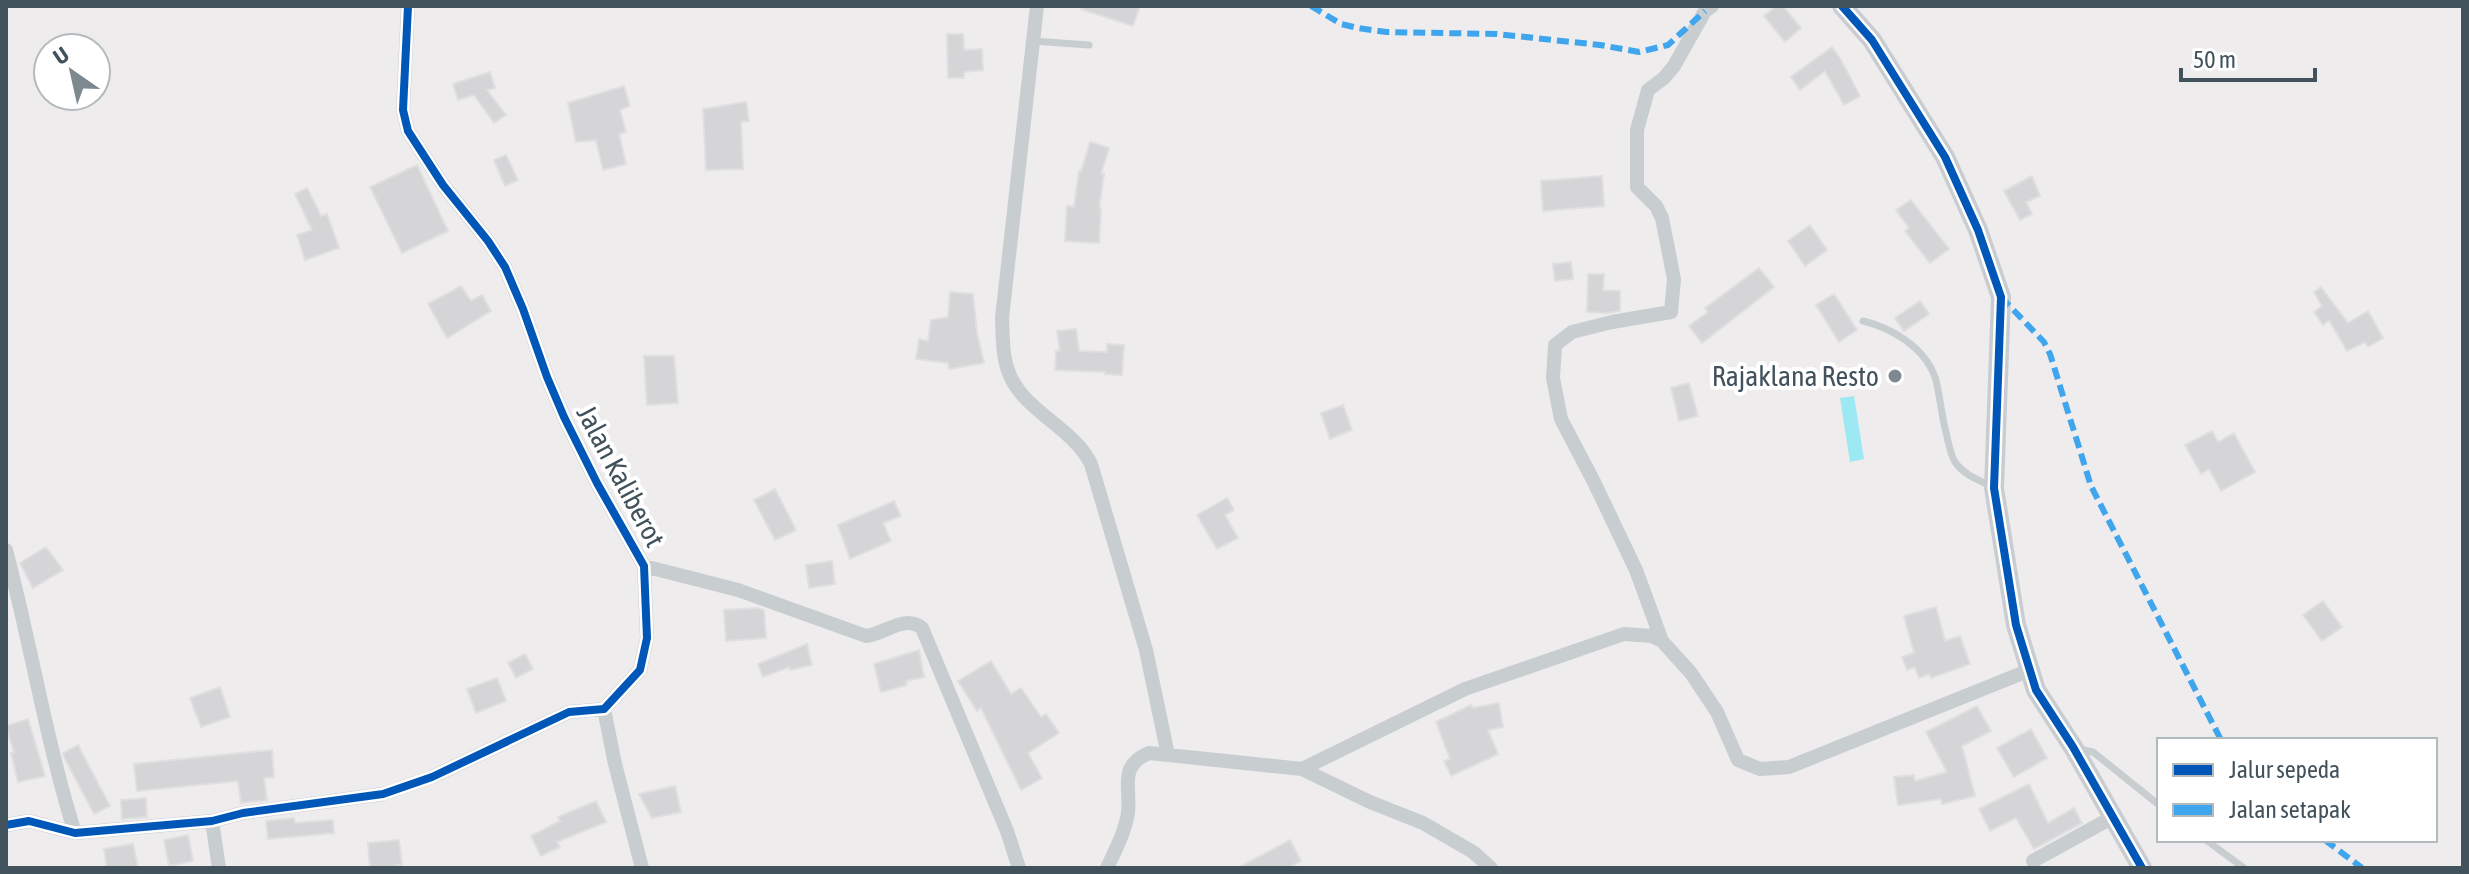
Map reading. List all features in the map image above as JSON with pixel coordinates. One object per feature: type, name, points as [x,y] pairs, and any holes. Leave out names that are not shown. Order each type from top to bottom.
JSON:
[{"type":"street","name":"Jalan Kaliberot","points":[[408,6],[403,110],[408,131],[443,185],[505,267],[564,417],[644,566],[647,638],[640,670],[604,709]]},
{"type":"street","points":[[1037,6],[1002,318],[1003,351],[1018,392],[1084,450],[1091,464],[1146,650],[1168,755]]},
{"type":"street","points":[[1662,641],[1636,570],[1561,419],[1553,367],[1555,345],[1572,332],[1671,312],[1674,279],[1662,218],[1656,206],[1637,187],[1637,130],[1648,90],[1664,78],[1705,11],[1712,6]]},
{"type":"street","points":[[1842,6],[1872,40],[1945,157],[1978,230],[2001,297],[1994,488],[2016,625],[2036,690],[2073,747],[2142,868]]},
{"type":"street","points":[[6,550],[23,613],[58,780],[75,833]]},
{"type":"street","points":[[644,566],[738,590],[866,636],[878,635],[907,622],[916,623],[922,628],[1007,831],[1019,868]]},
{"type":"street","points":[[1302,769],[1465,689],[1624,634],[1652,636],[1662,641],[1691,673],[1717,712],[1738,760],[1760,769],[1789,767],[2030,670]]},
{"type":"street","points":[[6,825],[29,821],[75,833],[212,821],[243,813],[383,794],[432,777],[569,712],[604,709],[642,868]]},
{"type":"street","points":[[1107,868],[1128,815],[1129,769],[1136,758],[1149,753],[1302,769],[1370,802],[1423,823],[1473,852],[1491,868]]},
{"type":"street","points":[[2033,861],[2113,817]]},
{"type":"street","points":[[212,821],[219,868]]},
{"type":"lane","points":[[1033,41],[1089,45]]},
{"type":"lane","points":[[1863,321],[1880,325],[1921,354],[1935,376],[1940,413],[1954,461],[1969,475],[1994,488]]},
{"type":"lane","points":[[2073,747],[2093,752],[2157,803]]},
{"type":"lane","points":[[2209,842],[2244,868]]},
{"type":"water","points":[[1854,396],[1864,459],[1850,462],[1840,398]]},
{"type":"building","points":[[1082,6],[1140,6],[1133,26],[1081,9]]},
{"type":"building","points":[[1776,6],[1783,6],[1801,28],[1785,42],[1764,16]]},
{"type":"building","points":[[947,34],[963,34],[964,50],[982,49],[983,70],[964,72],[964,78],[948,78]]},
{"type":"building","points":[[1832,47],[1860,96],[1844,105],[1825,71],[1800,90],[1791,77]]},
{"type":"building","points":[[490,72],[495,88],[487,90],[506,115],[494,123],[474,95],[458,100],[453,84]]},
{"type":"building","points":[[624,86],[630,106],[620,110],[626,132],[619,134],[626,164],[603,170],[596,140],[576,142],[568,103]]},
{"type":"building","points":[[746,102],[749,121],[741,122],[743,169],[706,170],[703,109]]},
{"type":"building","points":[[1090,142],[1109,148],[1101,174],[1104,174],[1099,208],[1099,243],[1065,241],[1067,206],[1074,207],[1079,171]]},
{"type":"building","points":[[506,155],[518,180],[505,186],[494,160]]},
{"type":"building","points":[[417,165],[448,231],[402,253],[370,187]]},
{"type":"building","points":[[1602,176],[1604,206],[1543,211],[1541,181]]},
{"type":"building","points":[[2032,176],[2040,196],[2026,202],[2032,214],[2020,220],[2004,191]]},
{"type":"building","points":[[307,188],[321,216],[327,214],[339,248],[305,260],[297,235],[312,230],[295,194]]},
{"type":"building","points":[[1911,200],[1949,249],[1930,263],[1905,231],[1909,228],[1896,210]]},
{"type":"building","points":[[1810,225],[1827,250],[1805,266],[1788,241]]},
{"type":"building","points":[[1571,262],[1573,279],[1555,281],[1553,264]]},
{"type":"building","points":[[1759,268],[1774,287],[1702,343],[1689,326],[1708,312],[1705,308]]},
{"type":"building","points":[[1588,274],[1604,274],[1603,290],[1620,291],[1620,311],[1587,312]]},
{"type":"building","points":[[461,286],[471,301],[482,295],[491,311],[447,338],[428,304]]},
{"type":"building","points":[[2321,287],[2348,323],[2368,311],[2383,338],[2368,347],[2365,342],[2347,351],[2329,320],[2323,325],[2314,312],[2322,306],[2314,292]]},
{"type":"building","points":[[950,292],[973,294],[984,363],[949,369],[948,363],[916,359],[919,339],[928,341],[931,320],[948,317]]},
{"type":"building","points":[[1834,294],[1857,330],[1839,342],[1816,305]]},
{"type":"building","points":[[1920,301],[1929,314],[1904,331],[1895,318]]},
{"type":"building","points":[[1076,329],[1079,351],[1107,352],[1107,344],[1124,345],[1122,375],[1055,370],[1056,351],[1060,351],[1057,331]]},
{"type":"building","points":[[644,356],[674,356],[678,403],[647,405]]},
{"type":"building","points":[[1689,383],[1698,416],[1679,421],[1671,388]]},
{"type":"building","points":[[1343,405],[1352,430],[1330,439],[1321,413]]},
{"type":"building","points":[[2212,431],[2218,442],[2234,433],[2255,472],[2221,491],[2209,469],[2201,474],[2185,445]]},
{"type":"building","points":[[775,489],[796,530],[775,540],[754,500]]},
{"type":"building","points":[[1227,498],[1234,510],[1225,515],[1238,538],[1217,549],[1197,515]]},
{"type":"building","points":[[894,501],[901,516],[883,523],[891,541],[850,559],[838,525]]},
{"type":"building","points":[[46,547],[63,570],[33,588],[20,563]]},
{"type":"building","points":[[832,561],[835,584],[809,588],[806,565]]},
{"type":"building","points":[[2323,601],[2342,627],[2322,641],[2303,615]]},
{"type":"building","points":[[1936,607],[1945,641],[1960,636],[1970,664],[1931,678],[1930,674],[1919,678],[1915,667],[1907,670],[1902,657],[1914,653],[1904,616]]},
{"type":"building","points":[[724,610],[764,610],[766,638],[726,641]]},
{"type":"building","points":[[807,644],[812,665],[790,670],[789,667],[763,677],[758,664]]},
{"type":"building","points":[[919,650],[924,677],[881,692],[874,664]]},
{"type":"building","points":[[525,654],[533,669],[516,678],[508,663]]},
{"type":"building","points":[[991,661],[1011,694],[1021,688],[1041,717],[1046,714],[1059,733],[1028,753],[1042,778],[1021,790],[981,708],[977,711],[958,681]]},
{"type":"building","points":[[497,678],[506,701],[476,713],[467,689]]},
{"type":"building","points":[[220,687],[230,717],[201,727],[190,698]]},
{"type":"building","points":[[1499,703],[1503,727],[1488,730],[1498,754],[1451,776],[1444,761],[1450,759],[1436,722],[1471,705],[1473,708]]},
{"type":"building","points":[[1977,706],[1991,731],[1962,746],[1975,796],[1942,804],[1941,799],[1898,805],[1894,777],[1914,775],[1915,781],[1947,772],[1926,732]]},
{"type":"building","points":[[28,719],[45,776],[18,782],[6,726]]},
{"type":"building","points":[[2031,729],[2047,758],[2014,777],[1997,748]]},
{"type":"building","points":[[78,745],[110,806],[94,814],[63,753]]},
{"type":"building","points":[[272,750],[274,777],[264,778],[267,800],[241,803],[238,781],[137,791],[134,764]]},
{"type":"building","points":[[2029,784],[2048,823],[2074,808],[2082,823],[2034,849],[2016,818],[1990,831],[1979,809]]},
{"type":"building","points":[[675,786],[681,812],[652,818],[639,794]]},
{"type":"building","points":[[146,798],[147,817],[122,819],[121,800]]},
{"type":"building","points":[[596,801],[606,822],[557,842],[560,847],[541,856],[531,836],[560,821],[558,817]]},
{"type":"building","points":[[294,818],[295,823],[333,820],[334,833],[268,839],[266,821]]},
{"type":"building","points":[[188,835],[193,861],[169,866],[164,840]]},
{"type":"building","points":[[399,840],[402,865],[396,865],[397,868],[370,868],[368,843]]},
{"type":"building","points":[[1290,840],[1301,861],[1288,868],[1238,868]]},
{"type":"building","points":[[133,844],[138,868],[107,868],[104,849]]},
{"type":"marked path","points":[[1311,6],[1341,24],[1386,32],[1497,34],[1639,52],[1668,45],[1705,11]]},
{"type":"marked path","points":[[2001,297],[2044,342],[2050,354],[2091,486],[2220,738]]},
{"type":"marked path","points":[[2328,842],[2362,868]]},
{"type":"cycle path","points":[[6,825],[29,821],[75,833],[212,821],[243,813],[383,794],[432,777],[569,712],[604,709],[640,670],[647,638],[644,566],[564,417],[505,267],[443,185],[408,131],[403,110],[408,6]]},
{"type":"cycle path","points":[[1842,6],[1872,40],[1945,157],[1978,230],[2001,297],[1994,488],[2016,625],[2036,690],[2073,747],[2142,868]]},
{"type":"place","name":"Rajaklana Resto","points":[[1895,376]]}]
